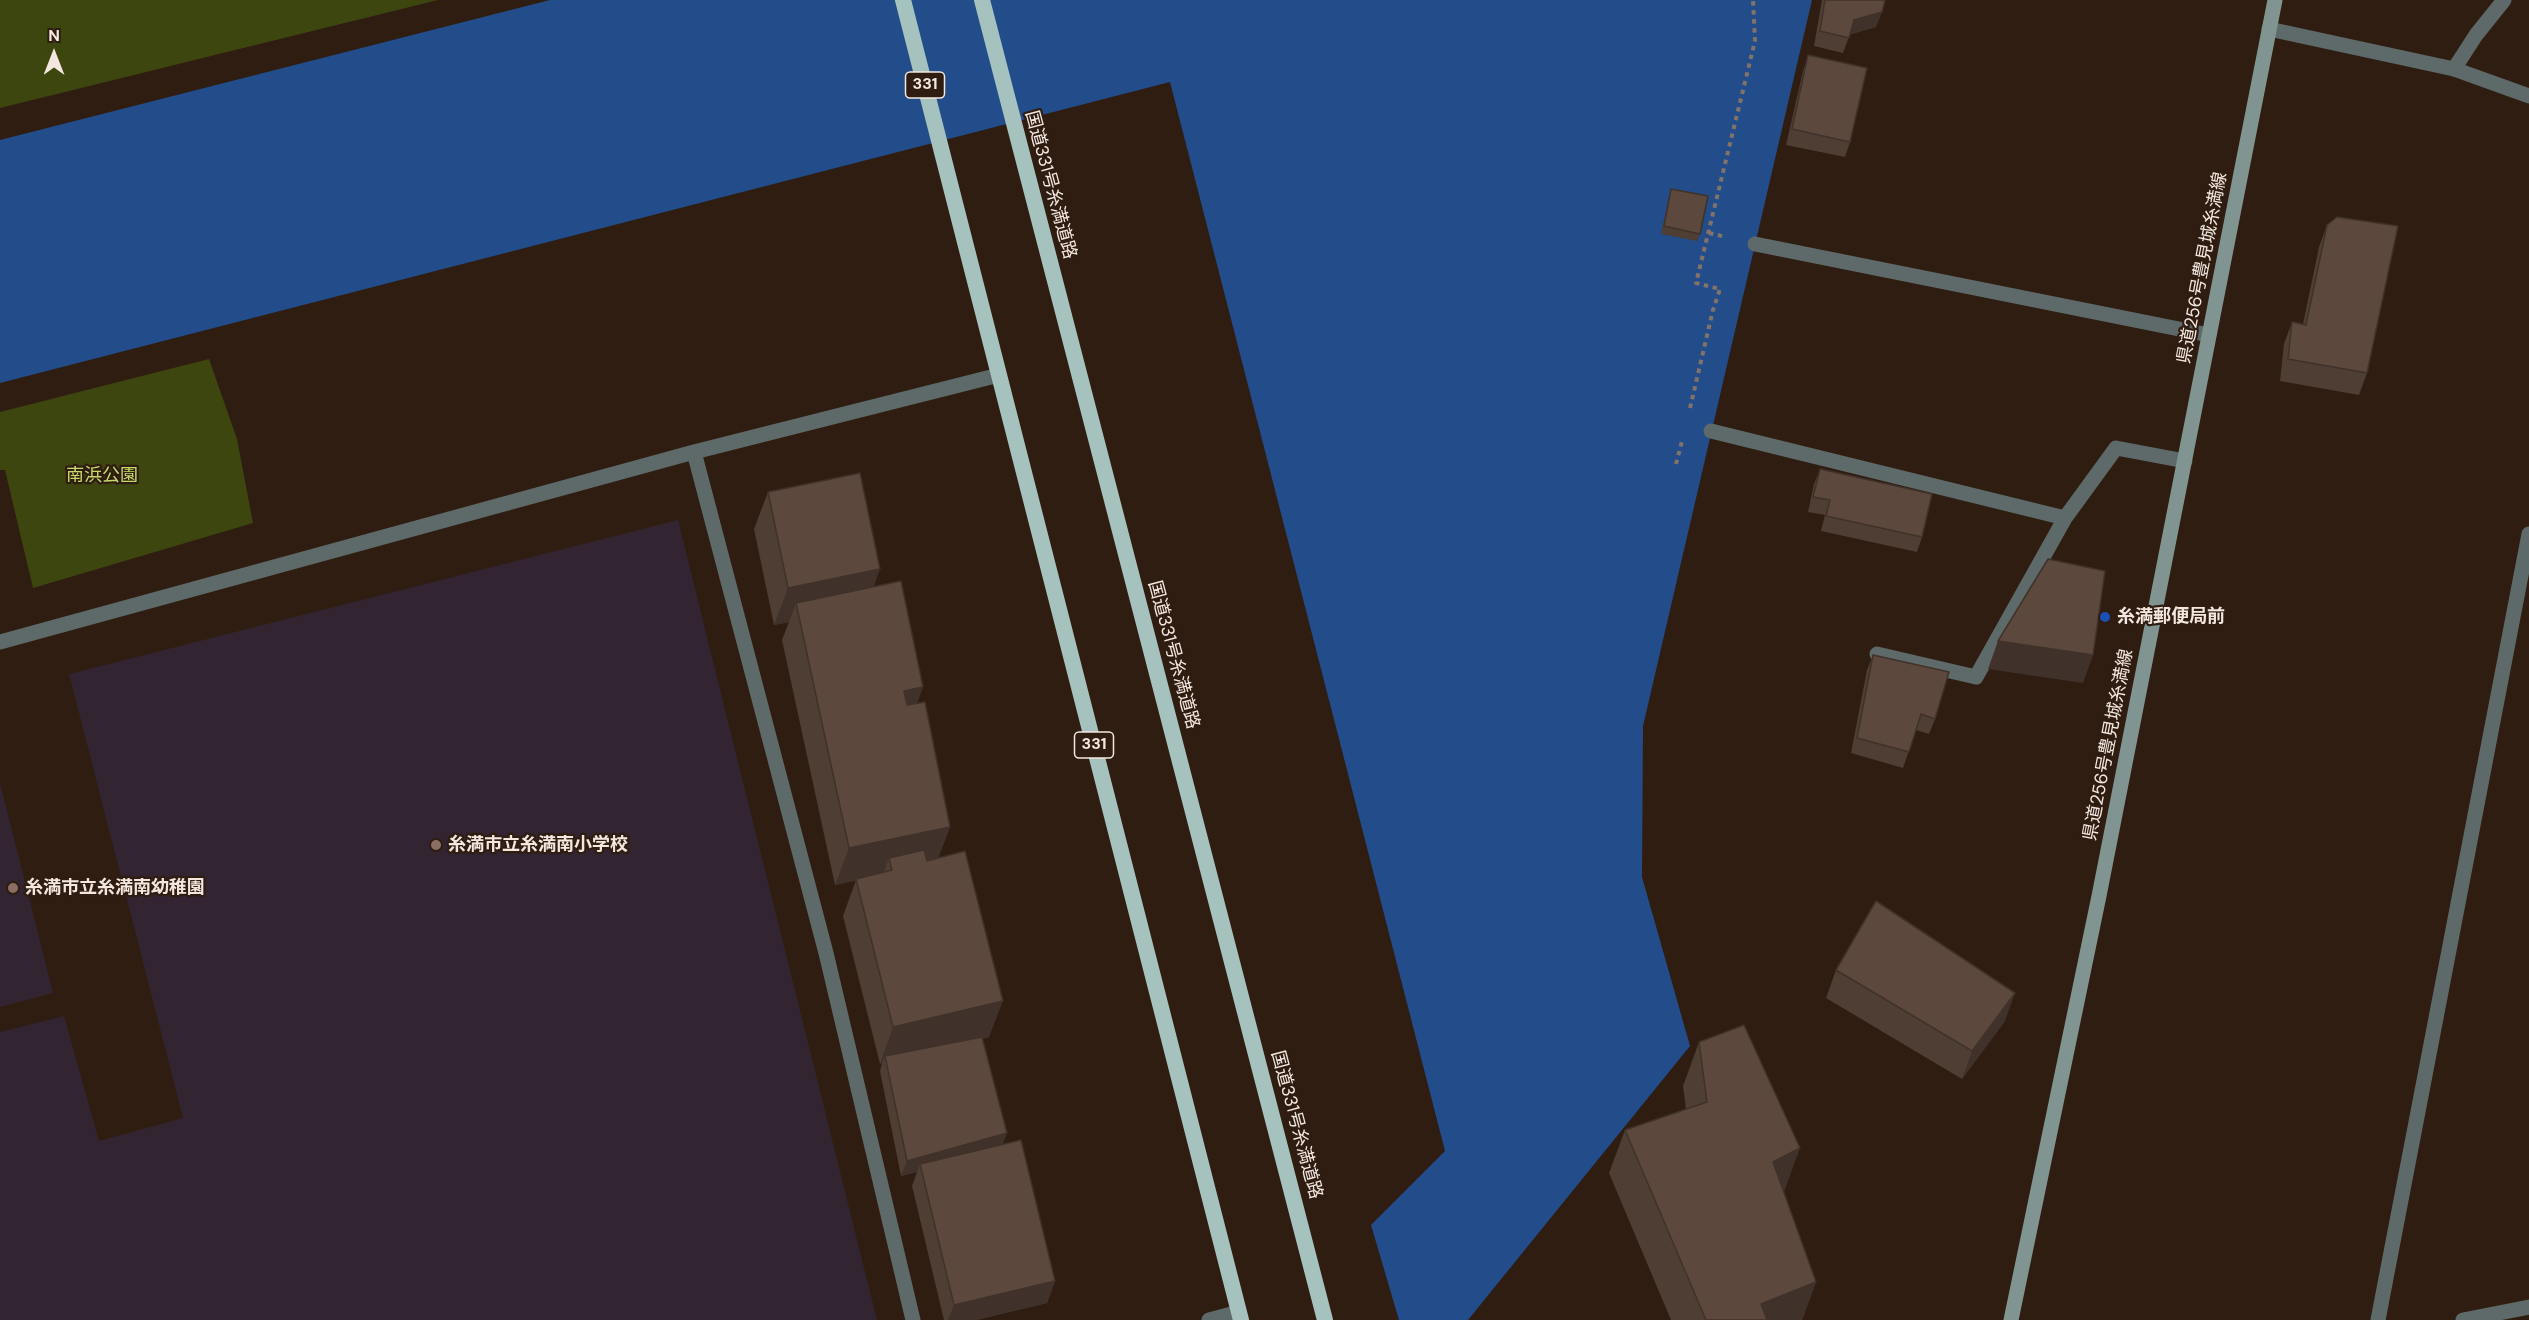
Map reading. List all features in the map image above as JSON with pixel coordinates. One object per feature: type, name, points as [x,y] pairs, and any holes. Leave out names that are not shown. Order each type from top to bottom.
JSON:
[{"type":"highway","name":"331","points":[[903,0],[1240,1316]]},
{"type":"highway","name":"国道331号糸満道路","points":[[982,0],[1307,1247],[1324,1320]]},
{"type":"main road","name":"県道256号豊見城糸満線","points":[[2012,1320],[2275,0]]},
{"type":"street","points":[[2454,69],[2476,35],[2504,0]]},
{"type":"street","points":[[2269,29],[2454,69],[2529,96]]},
{"type":"street","points":[[1755,244],[2209,335]]},
{"type":"street","points":[[0,642],[694,452],[999,375]]},
{"type":"street","points":[[1711,431],[2066,518]]},
{"type":"street","points":[[1877,654],[1976,677],[2066,518],[2116,448],[2185,460]]},
{"type":"street","points":[[694,452],[826,953],[913,1320]]},
{"type":"street","points":[[2378,1320],[2529,534]]},
{"type":"street","points":[[2463,1320],[2529,1307]]},
{"type":"street","points":[[1209,1320],[1240,1316]]},
{"type":"path","points":[[1689,413],[1720,289],[1696,283],[1755,41],[1753,0]]},
{"type":"path","points":[[1676,464],[1683,435]]},
{"type":"shaded area","name":"糸満市立糸満南小学校","points":[[678,520],[877,1320],[0,1320],[0,1032],[64,1016],[99,1141],[183,1118],[69,674]]},
{"type":"shaded area","name":"糸満市立糸満南幼稚園","points":[[0,783],[53,993],[0,1007]]},
{"type":"green space","points":[[0,0],[438,0],[0,108]]},
{"type":"green space","name":"南浜公園","points":[[209,359],[237,439],[253,523],[33,588],[5,470],[0,470],[0,412]]},
{"type":"water","points":[[550,0],[1812,0],[1643,726],[1642,877],[1690,1046],[1468,1320],[1399,1320],[1371,1225],[1445,1151],[1170,82],[0,383],[0,140]]},
{"type":"building","points":[[1825,0],[1885,0],[1882,12],[1854,20],[1849,38],[1820,31]]},
{"type":"building","points":[[1808,55],[1867,68],[1850,142],[1792,129]]},
{"type":"building","points":[[1671,189],[1708,196],[1700,234],[1664,226]]},
{"type":"building","points":[[2337,217],[2398,226],[2367,373],[2288,359],[2292,322],[2306,325],[2327,225]]},
{"type":"building","points":[[1820,469],[1932,494],[1922,537],[1826,516],[1830,500],[1813,497]]},
{"type":"building","points":[[860,473],[880,569],[788,588],[768,492]]},
{"type":"building","points":[[2048,559],[2105,571],[2093,655],[1998,641]]},
{"type":"building","points":[[901,581],[923,687],[904,691],[907,705],[925,702],[950,827],[849,848],[796,603]]},
{"type":"building","points":[[1873,655],[1949,672],[1935,719],[1921,714],[1909,752],[1857,738]]},
{"type":"building","points":[[924,850],[927,861],[965,851],[1003,1001],[893,1027],[856,879],[892,870],[889,858]]},
{"type":"building","points":[[1876,901],[2015,993],[1972,1051],[1836,970]]},
{"type":"building","points":[[1744,1025],[1800,1148],[1773,1162],[1816,1282],[1761,1304],[1767,1320],[1706,1320],[1625,1130],[1707,1102],[1699,1042]]},
{"type":"building","points":[[982,1037],[1007,1133],[907,1161],[885,1056]]},
{"type":"building","points":[[1021,1140],[1055,1281],[954,1305],[920,1164]]},
{"type":"place","name":"糸満郵便局前","points":[[2105,617]]},
{"type":"place","name":"糸満市立糸満南小学校","points":[[436,845]]},
{"type":"place","name":"糸満市立糸満南幼稚園","points":[[13,888]]}]
